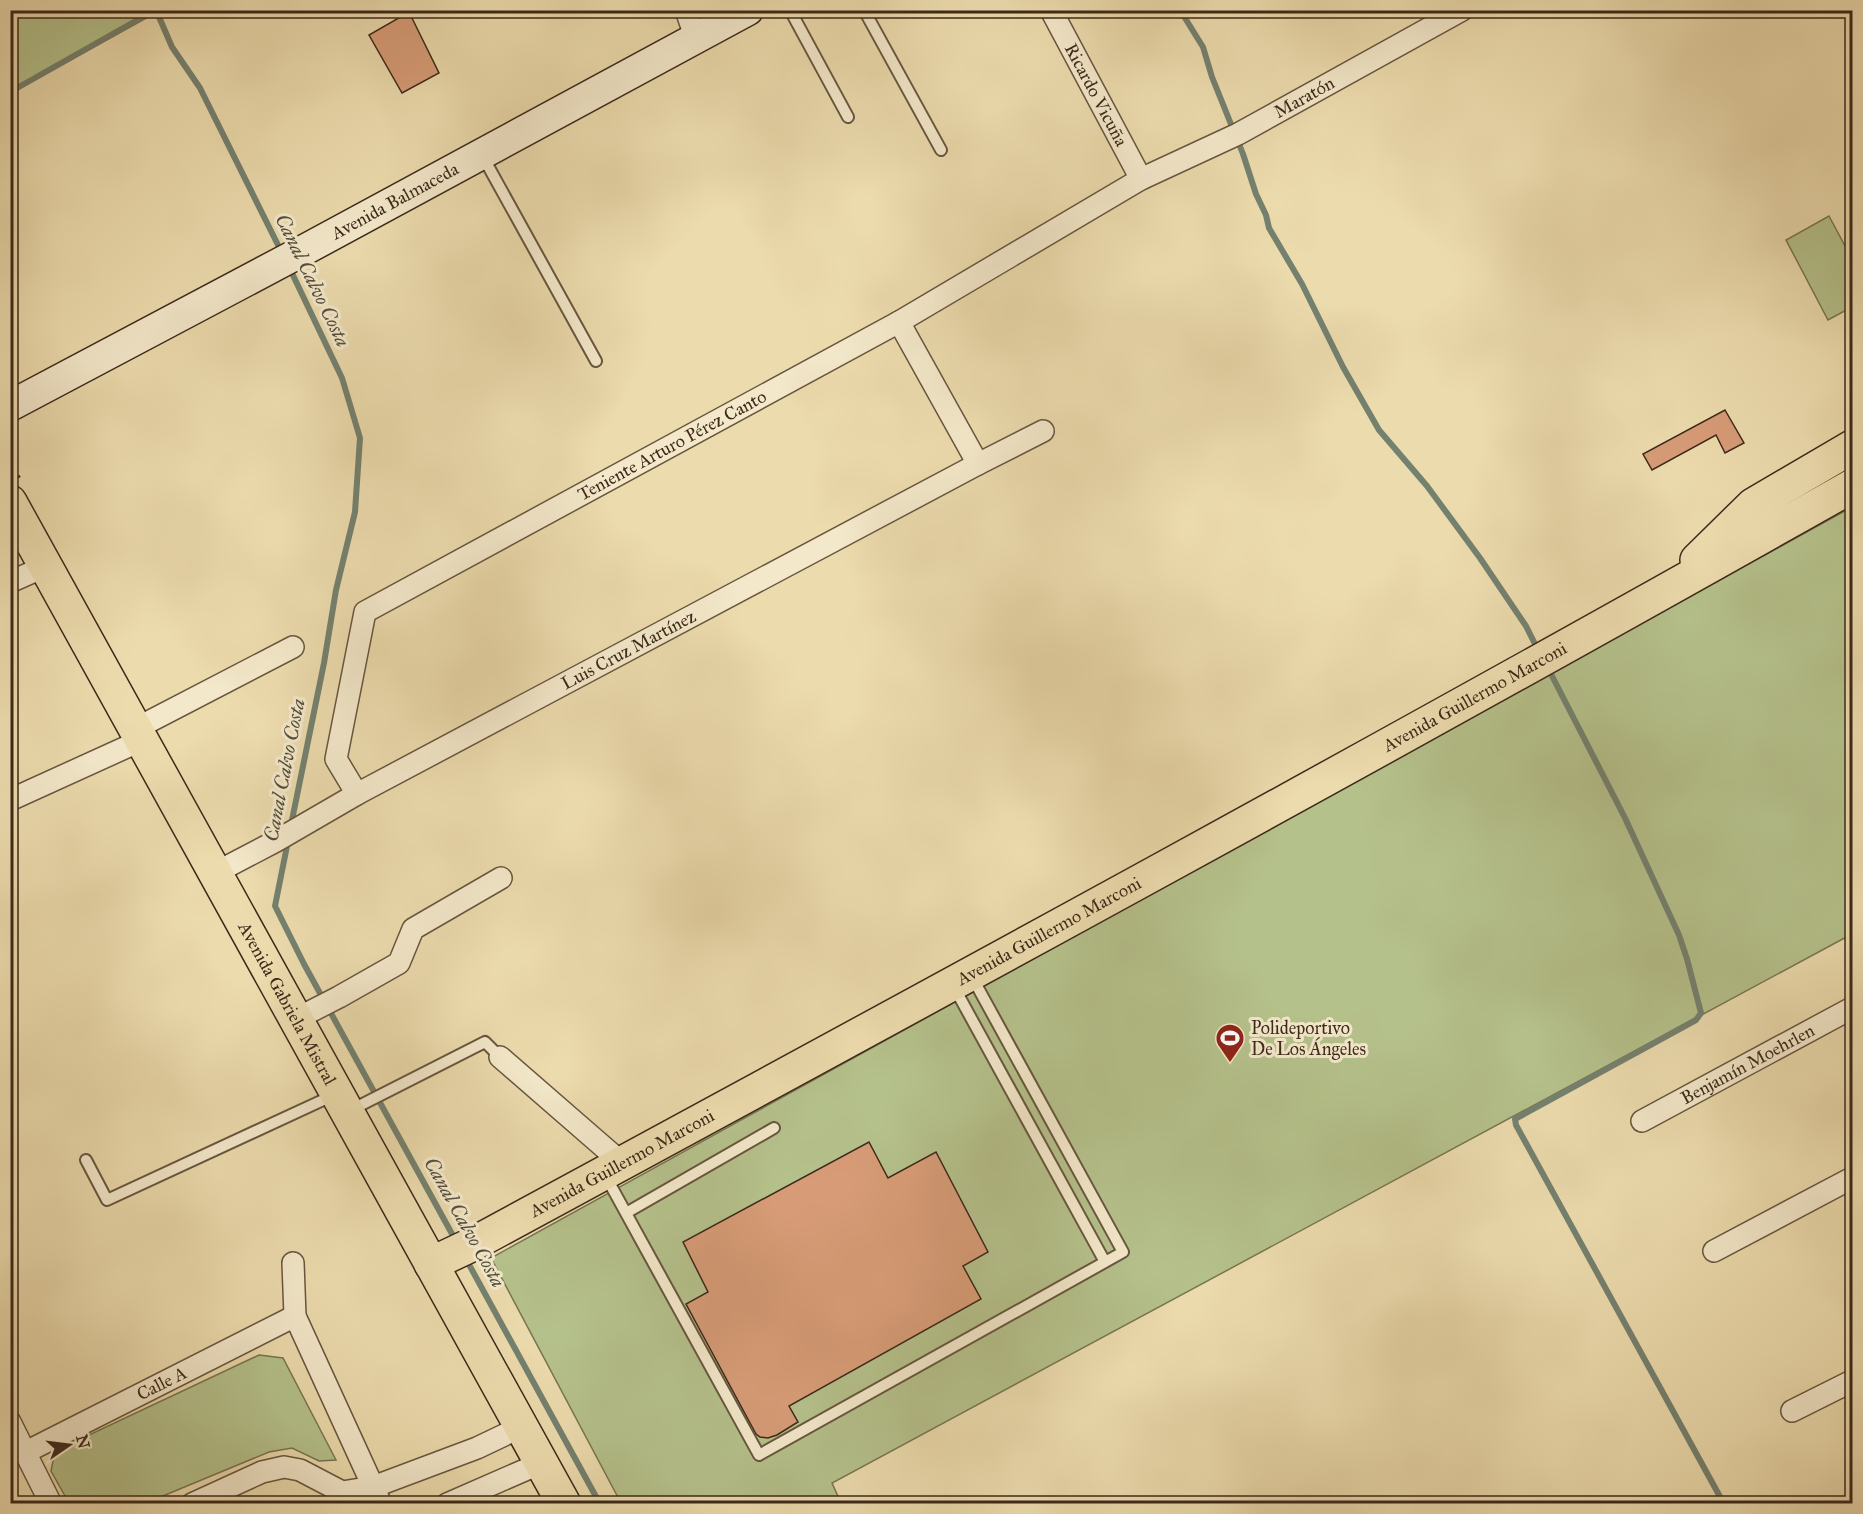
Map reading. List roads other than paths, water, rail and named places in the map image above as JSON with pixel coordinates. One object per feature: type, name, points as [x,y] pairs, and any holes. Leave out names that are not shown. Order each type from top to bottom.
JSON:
[{"type":"main road","name":"Avenida Balmaceda","points":[[10,406],[748,10]]},
{"type":"main road","name":"Avenida Guillermo Marconi","points":[[1663,593],[1754,505],[1852,447]]},
{"type":"main road","name":"Avenida Guillermo Marconi","points":[[450,1256],[961,979],[1663,593],[1852,486]]},
{"type":"main road","name":"Avenida Gabriela Mistral","points":[[10,502],[215,873],[306,1014],[349,1103],[450,1256],[521,1427],[564,1503]]},
{"type":"street","points":[[686,10],[696,39]]},
{"type":"street","name":"Ricardo Vicuña","points":[[1052,10],[1141,179]]},
{"type":"street","name":"Maratón","points":[[1141,179],[1238,134],[1462,10]]},
{"type":"street","name":"Teniente Arturo Pérez Canto","points":[[357,794],[336,759],[365,612],[899,322],[1141,179]]},
{"type":"street","points":[[899,322],[978,464]]},
{"type":"street","name":"Luis Cruz Martínez","points":[[215,873],[357,794],[1043,431]]},
{"type":"street","points":[[10,582],[46,566]]},
{"type":"street","points":[[10,801],[139,734],[293,647]]},
{"type":"street","points":[[306,1014],[399,963],[413,929],[501,878]]},
{"type":"street","name":"Benjamín Moehrlen","points":[[1642,1121],[1852,1008]]},
{"type":"street","points":[[500,1057],[613,1168]]},
{"type":"street","points":[[1714,1251],[1852,1178]]},
{"type":"street","points":[[293,1263],[296,1317],[377,1495]]},
{"type":"street","name":"Calle A","points":[[26,1452],[296,1317]]},
{"type":"street","points":[[1792,1411],[1852,1381]]},
{"type":"street","points":[[10,1422],[51,1503]]},
{"type":"street","points":[[192,1503],[262,1472],[284,1467],[300,1470],[342,1492],[377,1495],[521,1427]]},
{"type":"street","points":[[447,1503],[541,1463]]},
{"type":"lane","points":[[790,10],[848,117]]},
{"type":"lane","points":[[864,10],[941,150]]},
{"type":"lane","points":[[482,154],[596,361]]},
{"type":"lane","points":[[961,979],[1105,1262]]},
{"type":"lane","points":[[613,1168],[626,1213],[759,1455],[1123,1252],[961,979]]},
{"type":"lane","points":[[86,1160],[107,1200],[349,1103],[393,1088],[485,1042],[500,1057]]},
{"type":"lane","points":[[626,1213],[774,1128]]},
{"type":"waterway","points":[[10,92],[155,10]]},
{"type":"waterway","name":"Canal Calvo Costa","points":[[156,10],[172,47],[200,88],[281,251]]},
{"type":"waterway","points":[[1180,10],[1203,47],[1212,77],[1243,154],[1269,228],[1302,284],[1343,367],[1379,430],[1427,486],[1480,558],[1526,626],[1535,644]]},
{"type":"waterway","name":"Canal Calvo Costa","points":[[290,269],[342,378],[360,438],[355,512],[336,590],[324,663],[291,825]]},
{"type":"waterway","points":[[1551,674],[1625,818],[1679,935],[1701,1013],[1696,1020],[1515,1119],[1516,1125],[1724,1504]]},
{"type":"waterway","name":"Canal Calvo Costa","points":[[288,841],[275,906],[304,964],[457,1243]]},
{"type":"waterway","name":"Canal Calvo Costa","points":[[466,1259],[600,1504]]},
{"type":"place","name":"Polideportivo De Los Ángeles","points":[[1230,1064]]}]
